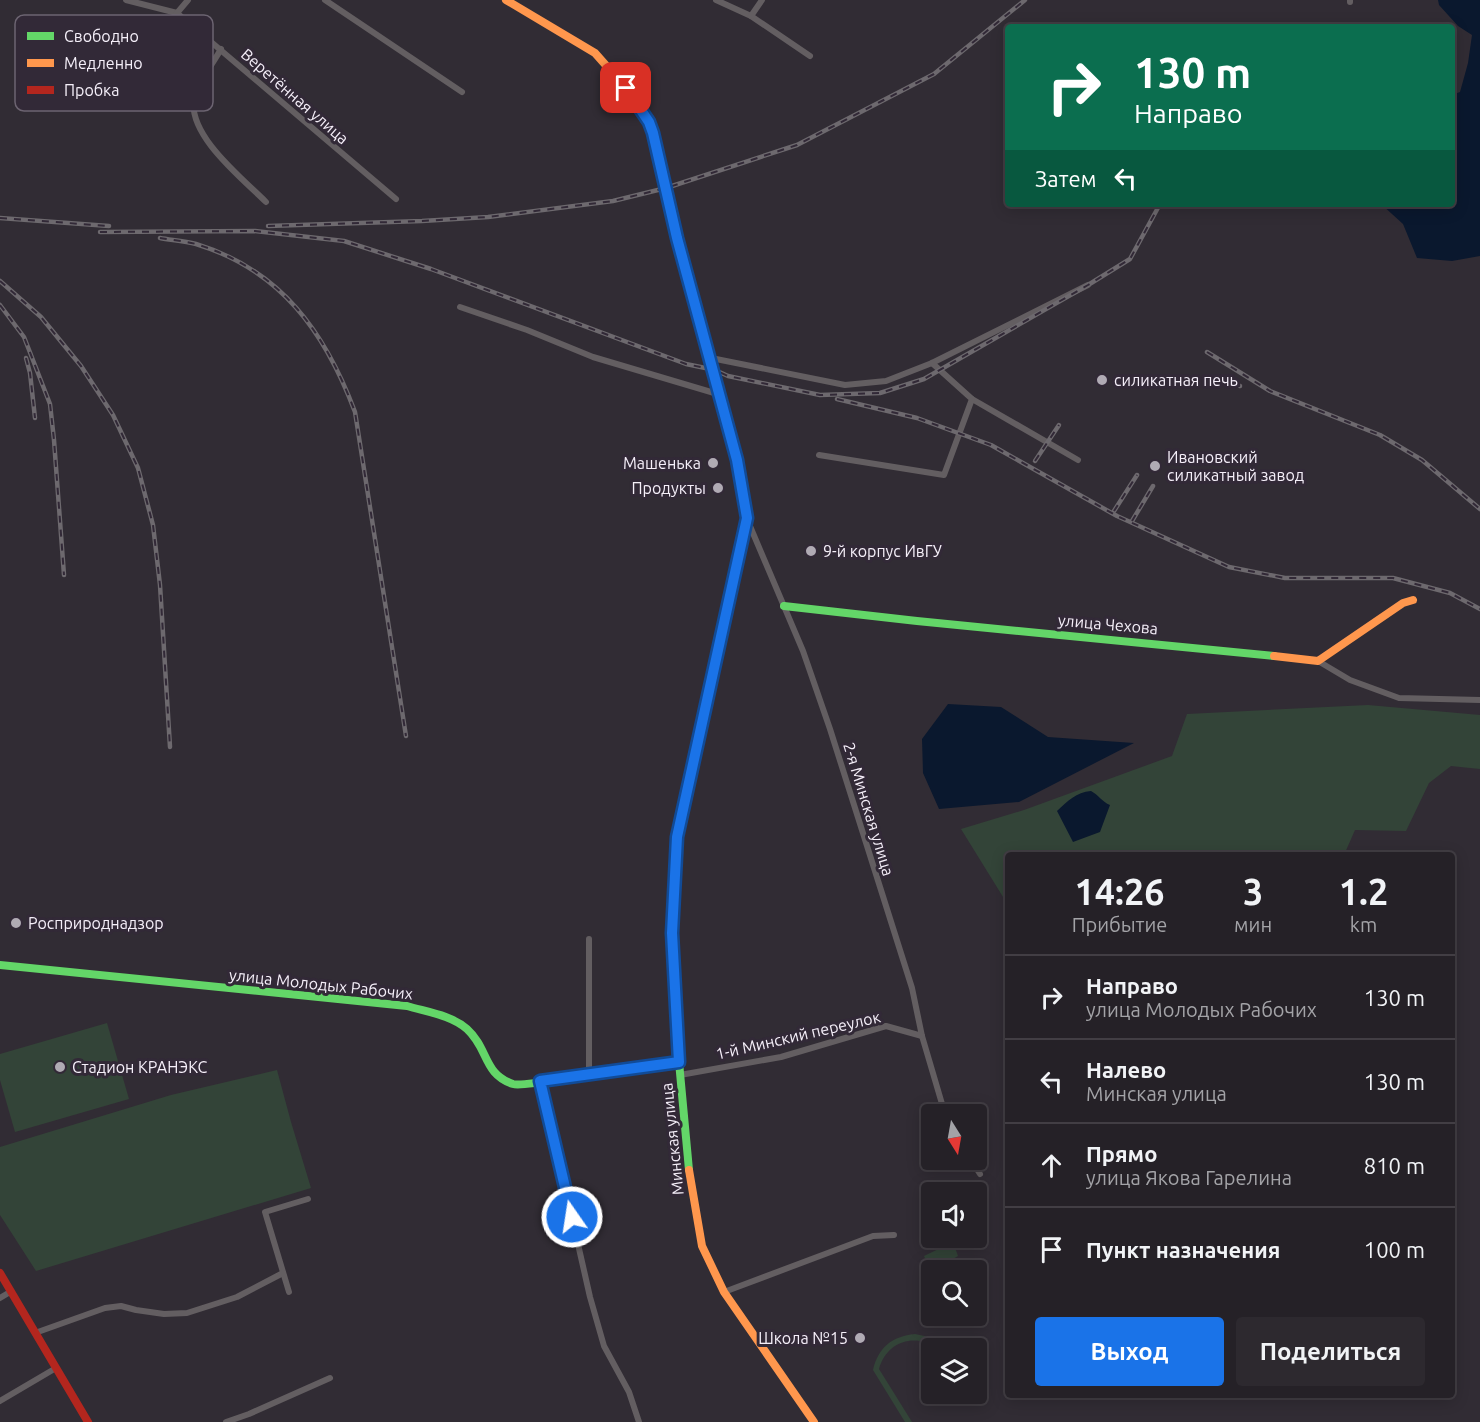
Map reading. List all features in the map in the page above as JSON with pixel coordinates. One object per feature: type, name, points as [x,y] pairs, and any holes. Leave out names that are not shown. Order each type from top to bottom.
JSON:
[{"type":"main road","name":"Минская улица","points":[[506,0],[595,53],[626,88],[649,122],[740,473],[747,518],[677,837],[672,933],[680,1076],[691,1186],[702,1246],[724,1292],[814,1422]]},
{"type":"main road","points":[[1318,661],[1404,603],[1413,600]]},
{"type":"main road","name":"улица Чехова","points":[[784,606],[890,620],[1249,652],[1318,661]]},
{"type":"main road","name":"улица Молодых Рабочих","points":[[0,965],[407,1006],[442,1016],[466,1028],[480,1043],[492,1072],[515,1084],[679,1062]]},
{"type":"main road","points":[[0,1273],[88,1422]]},
{"type":"street","points":[[126,0],[177,13],[188,0]]},
{"type":"street","points":[[325,0],[462,92]]},
{"type":"street","points":[[716,0],[751,16],[810,56]]},
{"type":"street","points":[[751,16],[762,0]]},
{"type":"street","name":"Веретённая улица","points":[[213,42],[396,199]]},
{"type":"street","points":[[213,63],[221,49]]},
{"type":"street","points":[[195,111],[195,117],[213,148],[266,202]]},
{"type":"street","points":[[711,358],[844,385],[886,381],[932,363],[1088,285]]},
{"type":"street","points":[[460,307],[527,330],[593,357],[721,395]]},
{"type":"street","points":[[932,363],[972,399],[1078,460]]},
{"type":"street","points":[[819,455],[944,476],[972,399]]},
{"type":"street","name":"2-я Минская улица","points":[[747,518],[802,651],[830,729],[912,988],[922,1036],[942,1104]]},
{"type":"street","points":[[1318,661],[1350,680],[1399,698],[1480,700]]},
{"type":"street","points":[[589,939],[589,1074]]},
{"type":"street","name":"1-й Минский переулок","points":[[680,1076],[781,1057],[886,1026],[922,1036]]},
{"type":"street","points":[[540,1081],[604,1346],[629,1392],[639,1422]]},
{"type":"street","points":[[977,1170],[980,1174]]},
{"type":"street","points":[[289,1292],[265,1212],[308,1199]]},
{"type":"street","points":[[724,1292],[873,1236],[894,1235]]},
{"type":"street","points":[[35,1333],[105,1308],[121,1306],[164,1314],[187,1313],[237,1297],[283,1273]]},
{"type":"street","points":[[0,1298],[10,1292]]},
{"type":"street","points":[[0,1401],[49,1370],[56,1368]]},
{"type":"street","points":[[226,1422],[330,1378]]},
{"type":"green space","points":[[1368,705],[1480,715],[1480,769],[1451,766],[1429,783],[1406,831],[1355,830],[1345,852],[1005,852],[1005,900],[961,829],[1024,810],[1172,756],[1187,714]]},
{"type":"green space","name":"Стадион КРАНЭКС","points":[[107,1023],[129,1099],[15,1132],[0,1080],[0,1054]]},
{"type":"green space","points":[[277,1070],[311,1188],[36,1271],[0,1215],[0,1147],[171,1095]]},
{"type":"green space","points":[[941,1248],[955,1248],[958,1256],[951,1260],[926,1260],[924,1256]]},
{"type":"green space","points":[[915,1334],[930,1338],[921,1338],[921,1341],[903,1342],[897,1345],[886,1355],[879,1369],[912,1422],[905,1422],[873,1370],[882,1349],[893,1340]]},
{"type":"water","points":[[1438,0],[1480,0],[1480,256],[1452,261],[1417,258],[1403,224],[1384,207],[1455,207],[1455,94],[1460,92],[1468,63],[1472,35],[1458,26],[1439,5]]},
{"type":"water","points":[[948,704],[1001,707],[1048,737],[1134,743],[1019,802],[939,809],[923,773],[922,739]]},
{"type":"water","points":[[1091,791],[1110,805],[1100,832],[1073,842],[1057,811],[1077,795]]},
{"type":"railway","points":[[268,226],[488,217],[613,201],[666,188],[797,145],[934,74],[1025,0]]},
{"type":"railway","points":[[100,232],[255,231],[344,241],[431,269],[686,364],[715,370],[728,376],[820,395],[880,393],[924,379],[1130,259],[1158,207]]},
{"type":"railway","points":[[0,218],[109,226]]},
{"type":"railway","points":[[160,238],[196,244],[226,255],[276,287],[314,331],[343,383],[355,412],[406,736]]},
{"type":"railway","points":[[0,281],[41,317],[81,366],[113,415],[138,468],[153,525],[160,585],[170,747]]},
{"type":"railway","points":[[0,305],[24,337],[50,404],[64,575]]},
{"type":"railway","points":[[1207,352],[1270,391],[1380,435],[1422,460],[1480,509]]},
{"type":"railway","points":[[26,358],[35,418]]},
{"type":"railway","points":[[1210,377],[1240,386]]},
{"type":"railway","points":[[837,399],[917,418],[991,445],[1117,516],[1229,567],[1285,578],[1393,578],[1450,593],[1480,609]]},
{"type":"railway","points":[[1035,461],[1059,425]]},
{"type":"railway","points":[[1114,511],[1137,475]]},
{"type":"railway","points":[[1132,521],[1153,486]]},
{"type":"traffic: fast","points":[[652,135],[737,460],[747,518],[732,586]]},
{"type":"traffic: fast","points":[[784,606],[1274,656]]},
{"type":"traffic: fast","points":[[689,1170],[679,1062],[672,933],[677,837],[698,741]]},
{"type":"traffic: fast","points":[[0,965],[407,1006],[438,1014],[461,1024],[474,1037],[496,1074],[513,1084],[583,1076]]},
{"type":"traffic: slow","points":[[506,0],[595,53],[626,88],[649,122],[652,135]]},
{"type":"traffic: slow","points":[[1274,656],[1318,661],[1403,603],[1413,600]]},
{"type":"traffic: slow","points":[[689,1170],[702,1246],[724,1292],[814,1422]]},
{"type":"traffic: jam","points":[[698,741],[732,586]]},
{"type":"traffic: jam","points":[[583,1076],[679,1062]]},
{"type":"traffic: jam","points":[[0,1273],[88,1422]]},
{"type":"place","name":"силикатная печь","points":[[1102,380]]},
{"type":"place","name":"Машенька","points":[[713,463]]},
{"type":"place","name":"Ивановский силикатный завод","points":[[1155,466]]},
{"type":"place","name":"Продукты","points":[[718,488]]},
{"type":"place","name":"9-й корпус ИвГУ","points":[[811,551]]},
{"type":"place","name":"Росприроднадзор","points":[[16,923]]},
{"type":"place","name":"Стадион КРАНЭКС","points":[[60,1067]]},
{"type":"place","name":"Школа №15","points":[[860,1338]]},
{"type":"route","points":[[572,1217],[540,1081],[679,1062],[672,933],[677,837],[747,518],[737,460],[715,370],[677,238],[653,133],[649,122],[626,88]]}]
